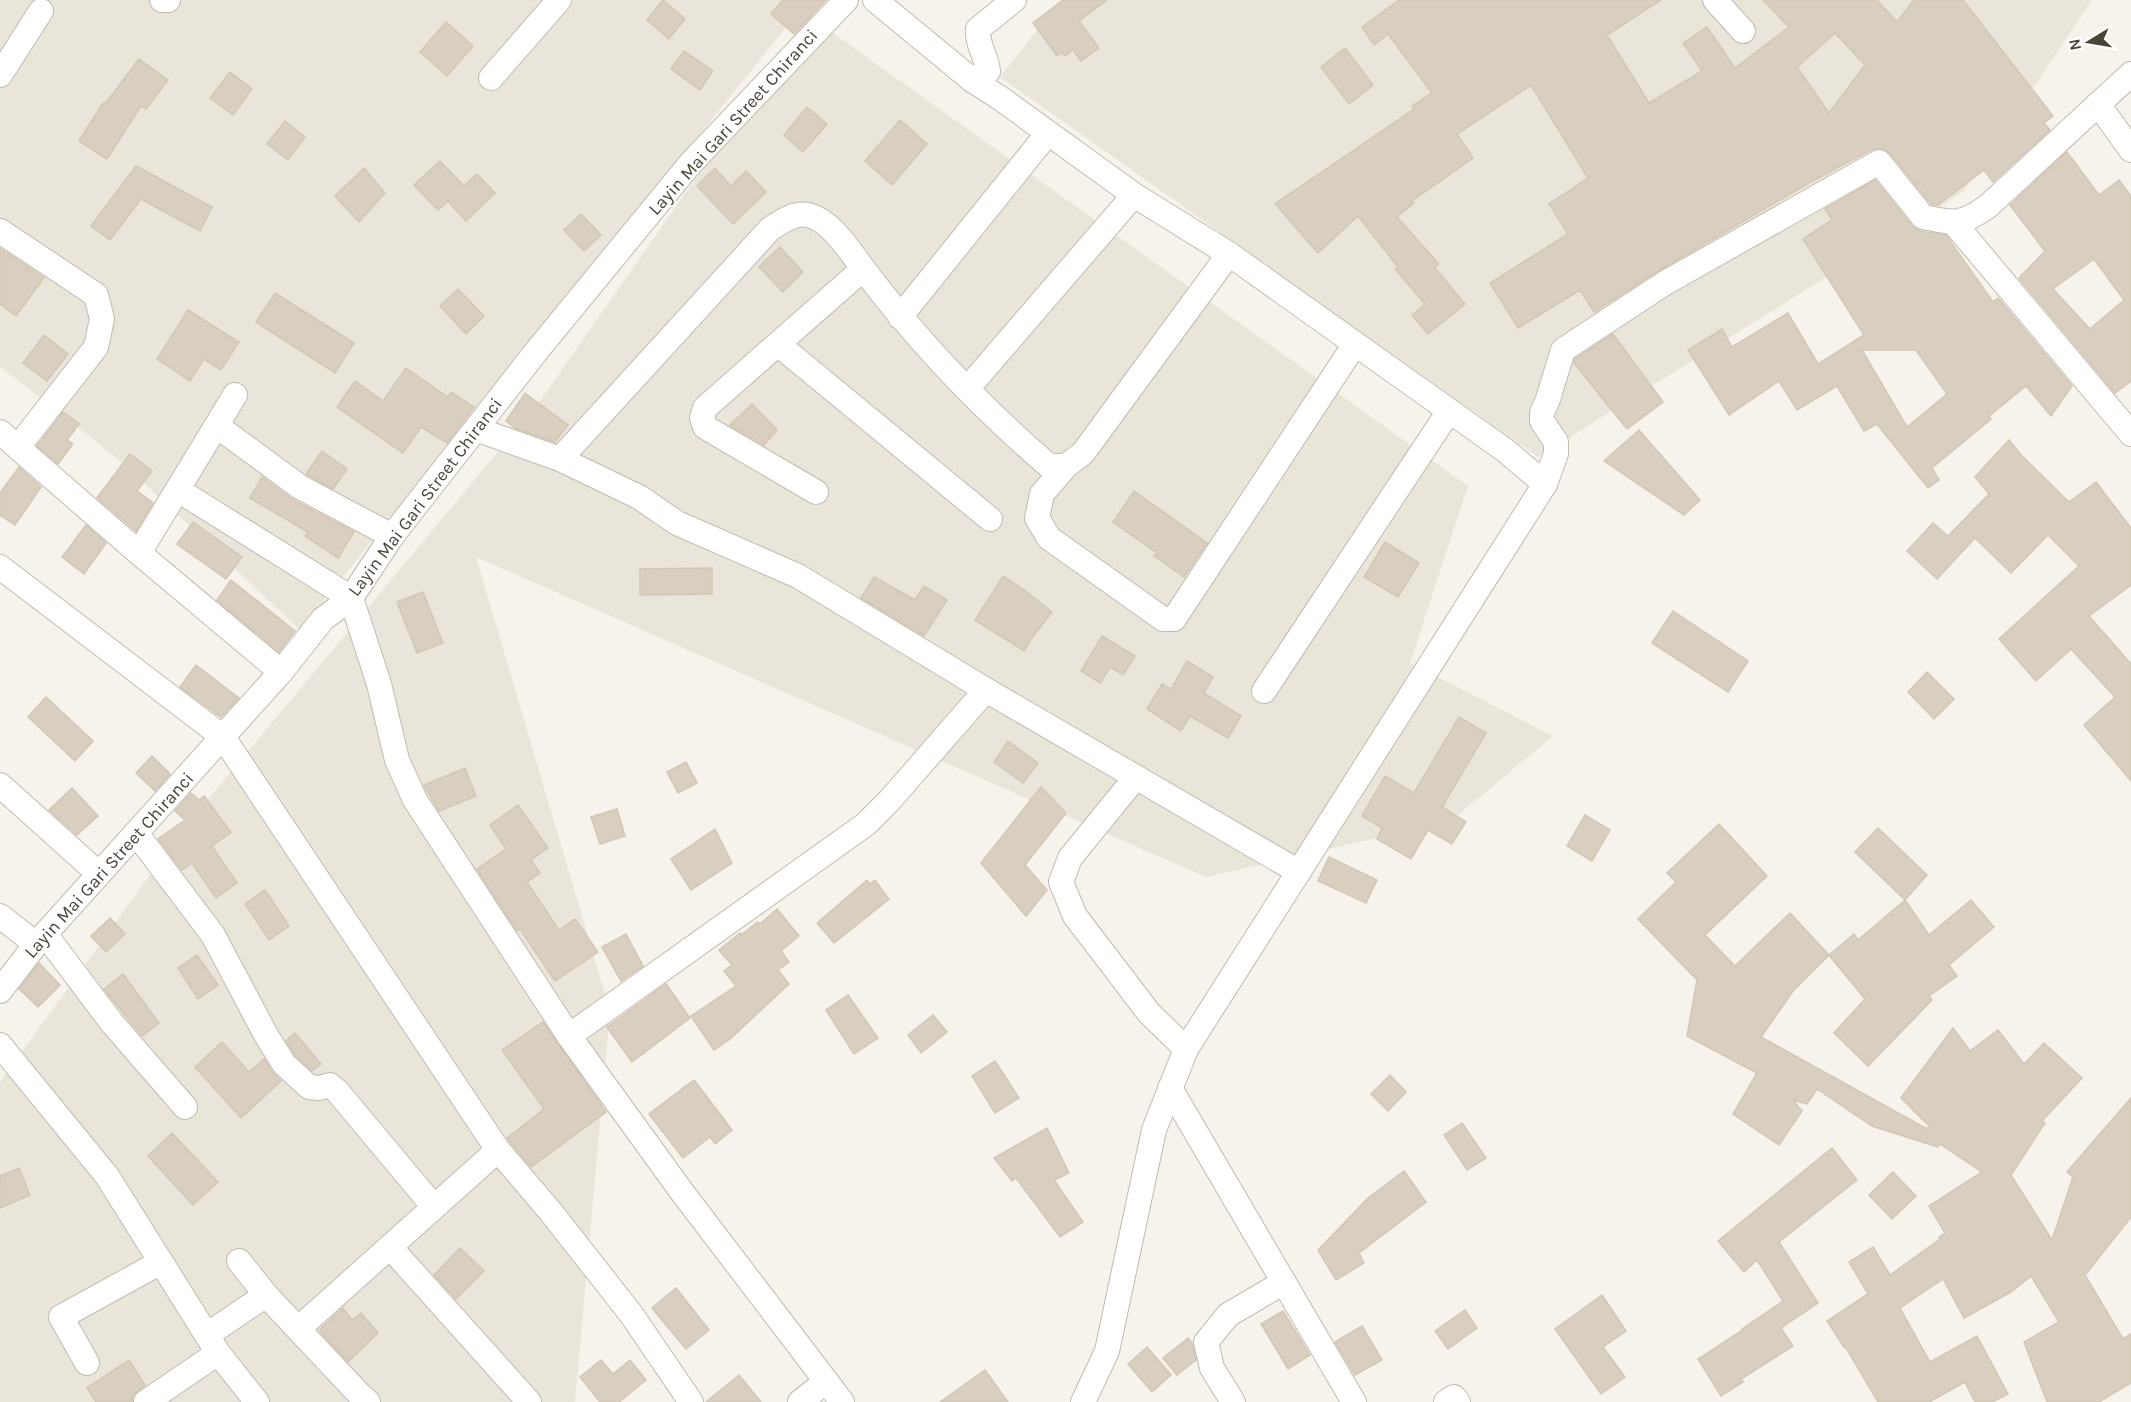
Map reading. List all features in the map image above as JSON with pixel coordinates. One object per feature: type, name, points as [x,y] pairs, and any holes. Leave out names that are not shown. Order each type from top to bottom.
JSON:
[{"type":"street","points":[[162,0],[168,0]]},
{"type":"street","points":[[491,78],[559,0]]},
{"type":"street","name":"Layin Mai Gari Street Chiranci","points":[[0,991],[41,939],[281,672],[323,619],[351,598],[392,536],[535,353],[690,164],[846,0]]},
{"type":"street","points":[[876,0],[972,80],[1134,195],[1229,254],[1506,451],[1545,484]]},
{"type":"street","points":[[972,80],[988,71],[987,58],[977,42],[978,29],[1014,0]]},
{"type":"street","points":[[1715,0],[1743,31]]},
{"type":"street","points":[[0,75],[39,4]]},
{"type":"street","points":[[1086,1400],[1107,1351],[1154,1130],[1186,1049],[1545,484],[1556,454],[1556,442],[1542,421],[1542,412],[1563,350],[1665,283],[1879,162],[1923,217],[1954,223],[1968,220],[1986,207],[2131,74]]},
{"type":"street","points":[[2098,104],[2131,150]]},
{"type":"street","points":[[900,317],[1048,133]]},
{"type":"street","points":[[967,389],[1134,195]]},
{"type":"street","points":[[560,459],[770,229],[789,218],[807,215],[832,228],[900,317],[967,389],[1049,466],[1066,466]]},
{"type":"street","points":[[1954,223],[2131,434]]},
{"type":"street","points":[[0,231],[96,295],[102,319],[96,347],[9,440],[281,672]]},
{"type":"street","points":[[1229,254],[1083,453],[1066,466],[1042,494],[1037,518],[1048,538],[1163,619],[1174,619],[1355,344]]},
{"type":"street","points":[[816,492],[705,427],[702,418],[705,408],[863,269]]},
{"type":"street","points":[[779,345],[990,519]]},
{"type":"street","points":[[139,553],[235,395]]},
{"type":"street","points":[[1264,691],[1449,411]]},
{"type":"street","points":[[217,426],[300,487],[392,536]]},
{"type":"street","points":[[476,429],[560,459],[639,497],[677,523],[798,576],[986,690],[1299,872]]},
{"type":"street","points":[[178,490],[351,598],[379,684],[398,760],[416,800],[569,1036],[682,1192],[842,1402]]},
{"type":"street","points":[[3,576],[223,736],[498,1150],[550,1210],[631,1314],[691,1402]]},
{"type":"street","points":[[569,1036],[866,824],[986,690]]},
{"type":"street","points":[[1136,777],[1070,858],[1061,882],[1075,916],[1149,1012],[1186,1049]]},
{"type":"street","points":[[0,785],[99,874]]},
{"type":"street","points":[[136,833],[213,935],[284,1064],[309,1087],[319,1088],[330,1085],[338,1091],[434,1207]]},
{"type":"street","points":[[0,916],[41,939],[185,1107]]},
{"type":"street","points":[[0,1045],[107,1176],[213,1344],[256,1402]]},
{"type":"street","points":[[1170,1088],[1354,1402]]},
{"type":"street","points":[[298,1329],[498,1150]]},
{"type":"street","points":[[390,1247],[529,1402]]},
{"type":"street","points":[[238,1261],[360,1400]]},
{"type":"street","points":[[87,1364],[61,1317],[161,1262]]},
{"type":"street","points":[[1233,1402],[1212,1368],[1206,1342],[1228,1316],[1284,1282]]},
{"type":"street","points":[[146,1402],[266,1295]]},
{"type":"street","points":[[800,1402],[825,1382]]},
{"type":"street","points":[[1446,1402],[1454,1397],[1458,1402]]},
{"type":"shaded area","points":[[0,0],[808,0],[300,630],[124,464],[0,366]]},
{"type":"shaded area","points":[[1061,0],[2092,0],[1963,192],[1538,457],[1000,77]]},
{"type":"shaded area","points":[[809,16],[1468,486],[1410,663],[1553,736],[1451,821],[1206,877],[476,557],[610,1011],[575,1402],[0,1402],[0,1082],[184,828],[538,404]]},
{"type":"building","points":[[663,0],[685,19],[669,39],[647,20]]},
{"type":"building","points":[[783,0],[826,0],[794,34],[771,14]]},
{"type":"building","points":[[1063,0],[1107,0],[1079,21],[1099,48],[1081,61],[1073,50],[1065,56],[1062,52],[1057,56],[1033,23]]},
{"type":"building","points":[[1399,0],[1661,0],[1607,35],[1649,103],[1702,71],[1683,43],[1707,27],[1735,68],[1789,27],[1763,0],[1877,0],[1897,22],[1914,0],[1963,0],[2053,116],[2044,123],[2050,130],[1993,182],[1984,170],[1938,205],[1931,204],[1890,153],[1884,149],[1872,149],[1658,271],[1594,312],[1580,290],[1518,328],[1490,283],[1568,234],[1549,204],[1588,178],[1531,85],[1457,134],[1473,158],[1412,201],[1414,203],[1397,217],[1439,264],[1435,268],[1465,304],[1428,334],[1412,315],[1425,304],[1395,269],[1398,267],[1358,216],[1318,253],[1275,204],[1414,109],[1412,106],[1432,93],[1388,34],[1374,45],[1362,27]],"holes":[[[1835,33],[1865,65],[1829,113],[1797,67]]]},
{"type":"building","points":[[446,22],[473,46],[447,76],[420,52]]},
{"type":"building","points":[[1345,48],[1373,85],[1349,104],[1321,67]]},
{"type":"building","points":[[684,51],[713,71],[700,90],[671,69]]},
{"type":"building","points":[[139,59],[168,80],[146,109],[141,106],[107,159],[79,141],[103,103],[105,104]]},
{"type":"building","points":[[230,72],[252,89],[233,115],[210,98]]},
{"type":"building","points":[[807,107],[827,124],[803,152],[784,135]]},
{"type":"building","points":[[900,120],[927,144],[892,185],[865,161]]},
{"type":"building","points":[[285,121],[305,137],[288,160],[267,144]]},
{"type":"building","points":[[2067,152],[2099,195],[2119,180],[2131,196],[2131,381],[2115,393],[2019,278],[2045,251],[2010,205]],"holes":[[[2094,259],[2124,300],[2090,329],[2053,289]]]},
{"type":"building","points":[[440,161],[464,186],[477,174],[495,193],[466,221],[448,201],[438,210],[414,185]]},
{"type":"building","points":[[136,166],[212,207],[200,231],[141,199],[110,240],[91,226]]},
{"type":"building","points":[[364,168],[385,193],[359,222],[335,196]]},
{"type":"building","points":[[715,168],[731,186],[746,171],[766,192],[733,224],[697,186]]},
{"type":"building","points":[[1875,180],[1912,226],[1920,231],[1946,235],[1993,302],[1998,298],[2072,386],[2051,416],[2026,386],[1989,416],[1991,419],[1932,468],[1939,480],[1928,488],[1877,424],[1864,431],[1837,386],[1797,410],[1779,381],[1729,415],[1688,350],[1722,329],[1732,347],[1788,313],[1818,364],[1864,335],[1803,239],[1832,220],[1825,209]],"holes":[[[1862,350],[1916,350],[1947,394],[1907,427]]]},
{"type":"building","points":[[581,214],[601,235],[584,251],[564,230]]},
{"type":"building","points":[[780,247],[803,272],[783,292],[759,267]]},
{"type":"building","points":[[0,248],[44,278],[16,316],[0,304]]},
{"type":"building","points":[[458,289],[484,316],[466,334],[440,306]]},
{"type":"building","points":[[275,293],[354,343],[335,373],[256,322]]},
{"type":"building","points":[[188,310],[239,342],[221,370],[204,359],[190,381],[157,359]]},
{"type":"building","points":[[1613,334],[1663,402],[1627,429],[1574,363],[1575,359]]},
{"type":"building","points":[[44,335],[68,354],[47,381],[23,363]]},
{"type":"building","points":[[406,368],[448,397],[451,392],[474,407],[447,443],[421,427],[403,453],[337,407],[355,381],[383,401]]},
{"type":"building","points":[[525,393],[568,425],[555,442],[515,428],[506,421]]},
{"type":"building","points":[[752,404],[777,430],[764,445],[730,425]]},
{"type":"building","points":[[63,412],[79,424],[67,440],[73,444],[58,464],[37,446]]},
{"type":"building","points":[[1639,430],[1700,500],[1684,515],[1604,461]]},
{"type":"building","points":[[2009,440],[2069,502],[2096,482],[2131,528],[2131,585],[2089,616],[2131,664],[2131,781],[2084,725],[2115,697],[2071,649],[2036,681],[1999,639],[2079,566],[2048,535],[2011,573],[1975,538],[1937,579],[1907,551],[1933,523],[1948,536],[1989,494],[1975,477]]},
{"type":"building","points":[[322,451],[347,469],[333,489],[306,474]]},
{"type":"building","points":[[130,454],[152,471],[137,491],[153,503],[136,531],[97,498]]},
{"type":"building","points":[[19,467],[41,487],[15,525],[0,515],[0,493]]},
{"type":"building","points":[[262,477],[293,500],[354,532],[338,558],[305,536],[308,532],[250,498]]},
{"type":"building","points":[[1134,491],[1207,543],[1184,577],[1154,556],[1157,553],[1113,522]]},
{"type":"building","points":[[193,522],[242,557],[226,579],[177,544]]},
{"type":"building","points":[[86,525],[106,543],[84,574],[62,557]]},
{"type":"building","points":[[1385,542],[1419,563],[1398,597],[1364,577]]},
{"type":"building","points":[[712,568],[712,594],[640,595],[640,569]]},
{"type":"building","points":[[1003,576],[1052,612],[1024,651],[975,620]]},
{"type":"building","points":[[874,577],[915,600],[924,586],[947,600],[924,636],[861,598]]},
{"type":"building","points":[[231,580],[295,631],[279,652],[217,600]]},
{"type":"building","points":[[423,592],[443,643],[417,653],[397,602]]},
{"type":"building","points":[[1673,611],[1748,661],[1728,692],[1652,643]]},
{"type":"building","points":[[1102,636],[1135,656],[1123,675],[1110,667],[1100,683],[1081,671]]},
{"type":"building","points":[[1187,661],[1213,677],[1204,693],[1241,716],[1228,738],[1190,716],[1181,731],[1147,709],[1162,684],[1171,689]]},
{"type":"building","points":[[196,665],[239,698],[221,717],[180,687]]},
{"type":"building","points":[[1927,672],[1954,699],[1934,719],[1908,692]]},
{"type":"building","points":[[46,697],[93,741],[75,761],[28,717]]},
{"type":"building","points":[[1459,717],[1486,733],[1442,807],[1466,822],[1452,844],[1428,830],[1411,859],[1377,839],[1382,828],[1362,816],[1385,776],[1414,793]]},
{"type":"building","points":[[1008,741],[1038,763],[1023,783],[994,762]]},
{"type":"building","points":[[152,756],[170,774],[155,791],[136,773]]},
{"type":"building","points":[[686,762],[697,783],[678,793],[667,772]]},
{"type":"building","points":[[465,768],[476,796],[439,811],[424,785]]},
{"type":"building","points":[[1041,787],[1066,813],[1025,865],[1047,890],[1026,916],[981,863]]},
{"type":"building","points":[[72,788],[98,816],[77,835],[49,810]]},
{"type":"building","points":[[191,793],[199,800],[204,796],[231,832],[212,846],[237,883],[216,898],[192,863],[182,870],[158,839],[185,820],[175,811]]},
{"type":"building","points":[[518,805],[548,848],[531,860],[540,873],[527,882],[559,930],[575,919],[598,952],[555,981],[520,929],[517,931],[477,869],[506,849],[490,825]]},
{"type":"building","points":[[617,809],[625,836],[600,844],[591,817]]},
{"type":"building","points":[[1585,815],[1610,830],[1592,861],[1567,846]]},
{"type":"building","points":[[1719,824],[1767,876],[1705,935],[1735,966],[1790,913],[1829,955],[1793,991],[1761,1037],[1927,1129],[1929,1126],[1901,1098],[1953,1028],[1970,1051],[1998,1030],[2024,1064],[2044,1043],[2082,1078],[2042,1121],[2045,1123],[2011,1175],[2052,1240],[2073,1177],[2067,1172],[2131,1098],[2131,1217],[2085,1275],[2123,1339],[2131,1334],[2131,1383],[2099,1402],[2047,1402],[2024,1342],[2059,1322],[2031,1276],[2011,1292],[1964,1318],[1943,1279],[1900,1308],[1930,1362],[1977,1336],[2008,1394],[1992,1402],[1975,1402],[1965,1382],[1929,1402],[1878,1402],[1845,1346],[1827,1321],[1868,1294],[1849,1262],[1873,1247],[1890,1275],[1945,1233],[1929,1206],[1982,1172],[1940,1144],[1938,1147],[1872,1126],[1817,1089],[1807,1104],[1793,1100],[1802,1111],[1779,1145],[1733,1114],[1757,1073],[1687,1036],[1697,980],[1638,919],[1676,882],[1667,873]]},
{"type":"building","points":[[1878,828],[1927,875],[1905,900],[1855,852]]},
{"type":"building","points":[[715,829],[732,863],[691,890],[671,859]]},
{"type":"building","points":[[1329,857],[1377,880],[1366,903],[1318,881]]},
{"type":"building","points":[[867,880],[870,884],[875,880],[889,899],[834,943],[817,923]]},
{"type":"building","points":[[265,890],[289,926],[269,940],[245,904]]},
{"type":"building","points":[[1905,900],[1929,935],[1971,900],[1994,927],[1949,965],[1957,976],[1929,996],[1932,1000],[1868,1066],[1834,1033],[1865,999],[1829,955],[1854,934],[1858,940]]},
{"type":"building","points":[[777,909],[799,936],[781,951],[789,962],[778,970],[789,984],[729,1040],[714,1050],[691,1016],[736,986],[724,971],[732,965],[719,950],[740,933],[741,935],[758,922],[760,924]]},
{"type":"building","points":[[110,918],[125,934],[106,952],[91,936]]},
{"type":"building","points":[[626,934],[643,966],[621,981],[602,947]]},
{"type":"building","points":[[197,955],[218,985],[198,999],[178,968]]},
{"type":"building","points":[[39,963],[60,985],[38,1007],[19,989]]},
{"type":"building","points":[[123,974],[159,1023],[142,1036],[104,989]]},
{"type":"building","points":[[666,984],[690,1018],[632,1062],[607,1027]]},
{"type":"building","points":[[848,995],[878,1038],[854,1054],[826,1010]]},
{"type":"building","points":[[933,1015],[947,1032],[921,1053],[908,1035]]},
{"type":"building","points":[[543,1022],[606,1112],[531,1167],[507,1138],[544,1109],[502,1050]]},
{"type":"building","points":[[295,1033],[321,1064],[312,1071],[295,1055],[286,1041]]},
{"type":"building","points":[[222,1042],[249,1072],[264,1059],[281,1081],[241,1118],[195,1067]]},
{"type":"building","points":[[995,1061],[1019,1098],[995,1113],[972,1076]]},
{"type":"building","points":[[1390,1075],[1406,1092],[1388,1111],[1371,1094]]},
{"type":"building","points":[[694,1080],[732,1130],[715,1144],[710,1137],[683,1158],[649,1114]]},
{"type":"building","points":[[1462,1123],[1486,1158],[1467,1170],[1444,1135]]},
{"type":"building","points":[[1047,1128],[1069,1173],[1054,1180],[1083,1222],[1060,1237],[1016,1178],[1012,1181],[994,1158]]},
{"type":"building","points":[[172,1133],[218,1182],[193,1205],[148,1156]]},
{"type":"building","points":[[1832,1148],[1857,1180],[1779,1242],[1818,1303],[1781,1328],[1793,1346],[1741,1379],[1743,1382],[1721,1396],[1698,1359],[1783,1301],[1757,1260],[1744,1272],[1718,1241]]},
{"type":"building","points":[[19,1168],[30,1195],[0,1208],[0,1176]]},
{"type":"building","points":[[1404,1171],[1426,1202],[1359,1253],[1364,1263],[1336,1280],[1318,1250],[1368,1198]]},
{"type":"building","points":[[1893,1172],[1916,1196],[1892,1219],[1869,1195]]},
{"type":"building","points":[[460,1248],[484,1271],[456,1299],[434,1275]]},
{"type":"building","points":[[676,1288],[709,1330],[686,1349],[652,1308]]},
{"type":"building","points":[[1602,1295],[1626,1331],[1603,1347],[1625,1377],[1601,1394],[1555,1329]]},
{"type":"building","points":[[343,1308],[352,1320],[361,1313],[378,1333],[348,1362],[319,1330]]},
{"type":"building","points":[[1465,1310],[1477,1328],[1448,1349],[1435,1331]]},
{"type":"building","points":[[1283,1311],[1310,1355],[1288,1369],[1261,1324]]},
{"type":"building","points":[[1362,1326],[1382,1360],[1355,1375],[1335,1342]]},
{"type":"building","points":[[1188,1338],[1192,1343],[1196,1360],[1177,1375],[1163,1358]]},
{"type":"building","points":[[1147,1347],[1171,1375],[1152,1392],[1128,1364]]},
{"type":"building","points":[[129,1360],[145,1385],[133,1395],[132,1402],[96,1402],[87,1388]]},
{"type":"building","points":[[601,1360],[613,1374],[630,1360],[646,1380],[619,1402],[600,1402],[580,1377]]},
{"type":"building","points":[[985,1370],[1008,1402],[940,1402]]},
{"type":"building","points":[[739,1375],[761,1402],[706,1402]]}]
